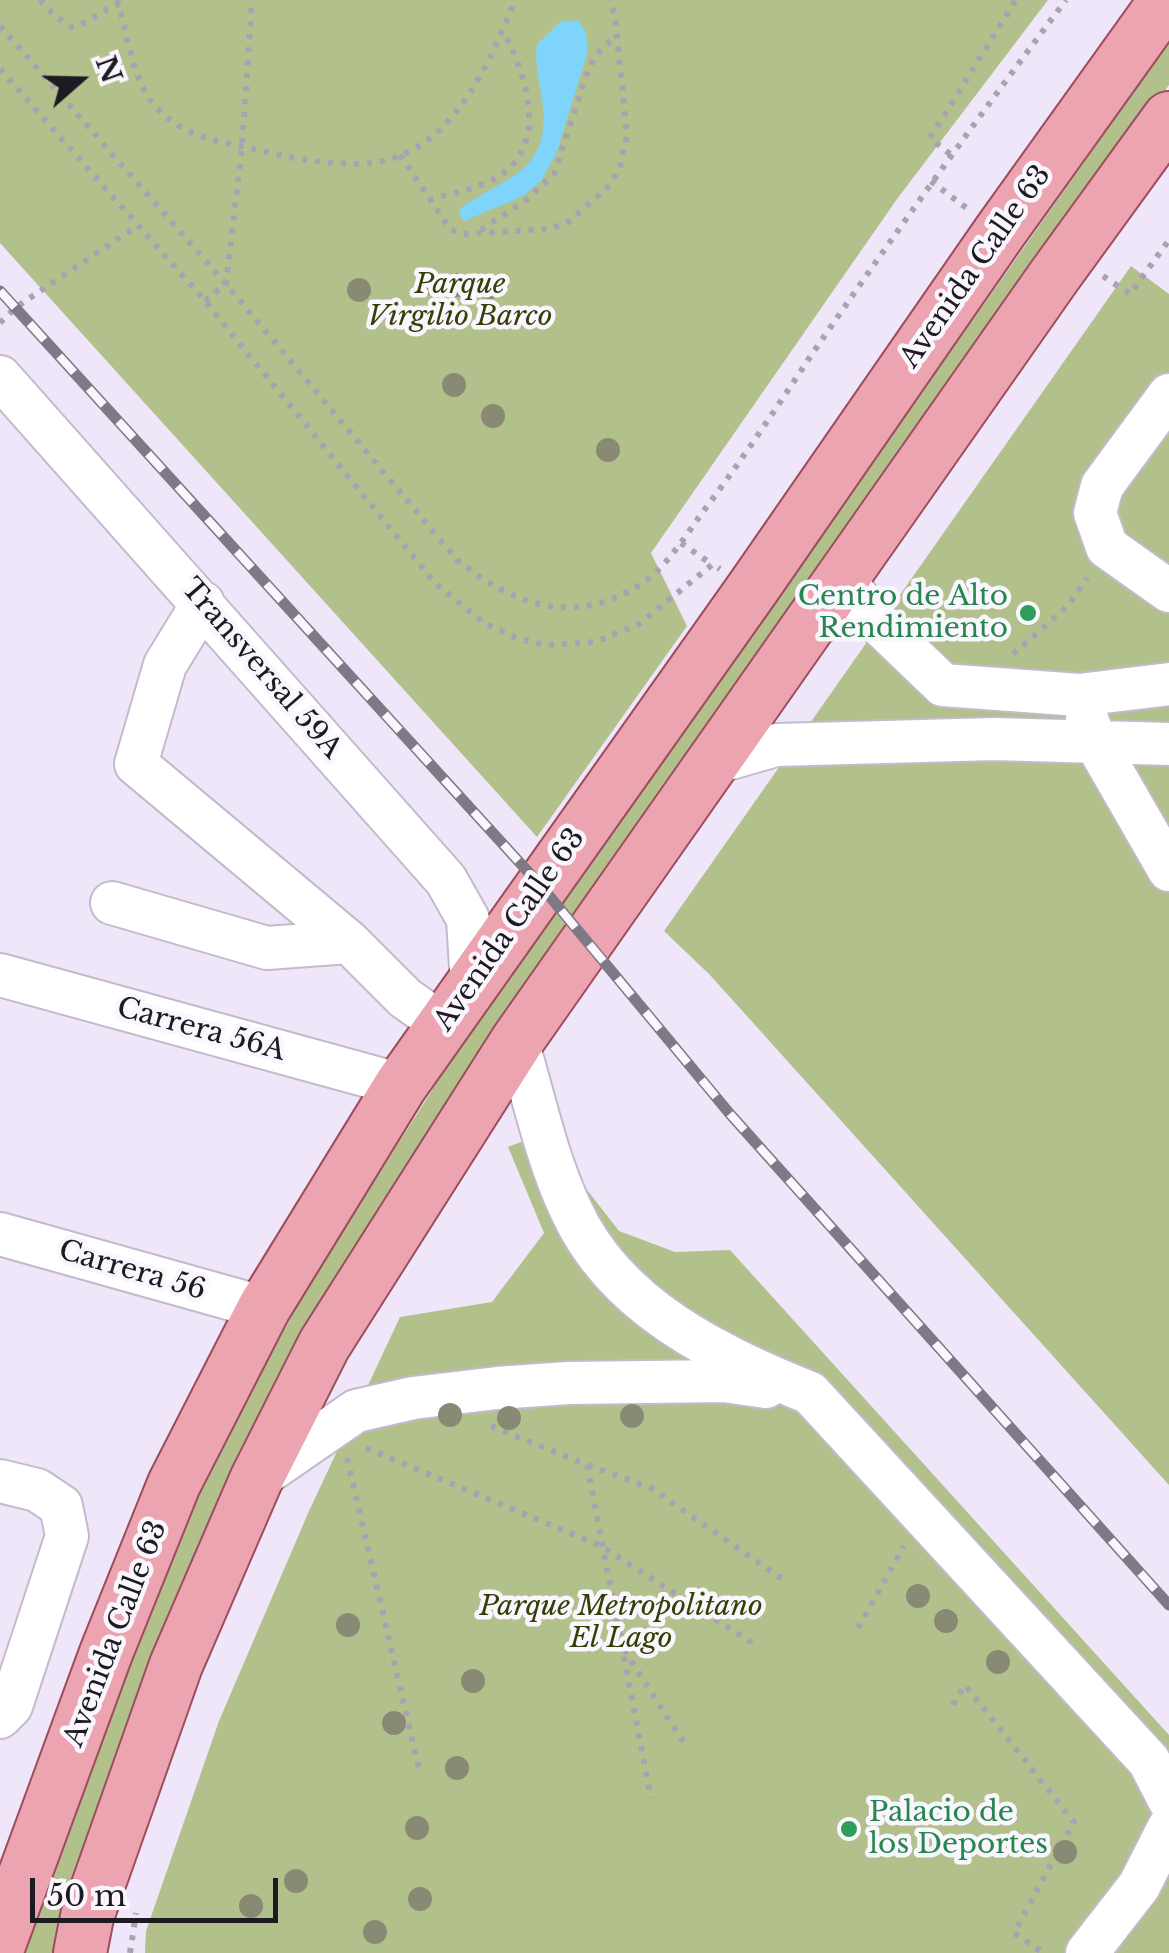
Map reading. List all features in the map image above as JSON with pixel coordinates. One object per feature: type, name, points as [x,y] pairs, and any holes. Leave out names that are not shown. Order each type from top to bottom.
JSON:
[{"type":"main road","name":"Avenida Calle 63","points":[[0,1942],[106,1652],[174,1484],[264,1308],[401,1084],[458,1005],[733,576],[999,232],[1166,0]]},
{"type":"main road","points":[[80,1953],[88,1917],[176,1666],[256,1480],[324,1345],[518,1041],[1169,118]]},
{"type":"street","name":"Transversal 59A","points":[[0,377],[446,880],[468,919],[458,1005]]},
{"type":"street","points":[[1169,395],[1102,486],[1094,514],[1107,548],[1169,591]]},
{"type":"street","points":[[844,578],[868,614],[957,687],[1079,695],[1169,684]]},
{"type":"street","points":[[204,604],[164,665],[136,764],[349,942],[404,998],[458,1005]]},
{"type":"street","points":[[935,740],[957,687]]},
{"type":"street","points":[[1079,695],[1096,743],[1169,870]]},
{"type":"street","points":[[714,763],[776,745],[935,740],[1169,744]]},
{"type":"street","points":[[112,903],[267,948],[349,942]]},
{"type":"street","name":"Carrera 56A","points":[[0,975],[401,1084]]},
{"type":"street","points":[[518,1041],[558,1177],[572,1212],[600,1260],[654,1310],[694,1340],[734,1362],[810,1394],[1149,1762],[1169,1800]]},
{"type":"street","name":"Carrera 56","points":[[0,1234],[264,1308]]},
{"type":"street","points":[[256,1480],[333,1435],[356,1412],[413,1398],[497,1388],[724,1381],[810,1394]]},
{"type":"street","points":[[0,1481],[37,1490],[60,1506],[67,1536],[11,1706],[0,1717]]},
{"type":"street","points":[[1087,1953],[1138,1886],[1169,1827]]},
{"type":"path","points":[[40,0],[72,27],[83,25],[100,10],[118,2],[147,96],[161,112],[197,138],[296,159],[372,162],[421,144],[455,115],[503,31],[515,0]]},
{"type":"path","points":[[205,301],[226,284],[242,147],[252,0]]},
{"type":"path","points":[[400,154],[450,229],[462,234],[548,228],[567,223],[589,207],[619,172],[627,136],[610,0]]},
{"type":"path","points":[[950,154],[930,138],[1016,0]]},
{"type":"path","points":[[0,26],[226,284],[457,560],[490,586],[520,600],[562,609],[594,604],[631,590],[664,566],[950,154],[1066,0]]},
{"type":"path","points":[[429,200],[492,180],[519,158],[526,144],[530,108],[525,81],[503,31]]},
{"type":"path","points":[[478,232],[526,200],[554,174],[588,70],[596,55],[617,35]]},
{"type":"path","points":[[0,69],[205,301],[434,582],[484,624],[545,645],[595,642],[733,576],[681,542]]},
{"type":"path","points":[[0,323],[14,308],[137,226]]},
{"type":"path","points":[[1102,275],[1130,294],[1169,240]]},
{"type":"path","points":[[1094,287],[1113,260]]},
{"type":"path","points":[[957,687],[1068,606],[1107,548]]},
{"type":"path","points":[[487,1425],[650,1488],[786,1582]]},
{"type":"path","points":[[333,1435],[602,1546],[754,1644]]},
{"type":"path","points":[[333,1435],[419,1769]]},
{"type":"path","points":[[587,1465],[651,1798]]},
{"type":"path","points":[[858,1628],[922,1514]]},
{"type":"path","points":[[621,1646],[686,1746]]},
{"type":"path","points":[[953,1705],[964,1685],[1074,1822],[1014,1933],[1044,1953]]},
{"type":"path","points":[[130,1953],[137,1908]]},
{"type":"green space","name":"Parque Virgilio Barco","points":[[0,0],[1048,0],[897,199],[651,553],[687,626],[537,837],[0,243]]},
{"type":"green space","points":[[1169,42],[1169,85],[814,577],[422,1142],[350,1255],[242,1450],[150,1670],[63,1953],[19,1953],[121,1675],[211,1464],[312,1279],[459,1048]]},
{"type":"green space","name":"Centro de Alto Rendimiento","points":[[1131,266],[1169,294],[1169,1485],[710,975],[664,931]]},
{"type":"green space","name":"Parque Metropolitano El Lago","points":[[562,1126],[584,1186],[619,1231],[675,1252],[730,1250],[1169,1735],[1169,1953],[145,1953],[146,1931],[219,1721],[309,1511],[400,1317],[492,1302],[544,1233],[508,1147]]},
{"type":"water","points":[[578,20],[586,33],[588,51],[557,151],[541,181],[523,196],[464,221],[460,209],[520,172],[539,147],[543,107],[537,44],[560,22]]},
{"type":"railway","points":[[0,291],[541,886],[730,1114],[1169,1605]]},
{"type":"place","name":"Centro de Alto Rendimiento","points":[[1028,613]]},
{"type":"place","name":"Palacio de los Deportes","points":[[849,1829]]}]
